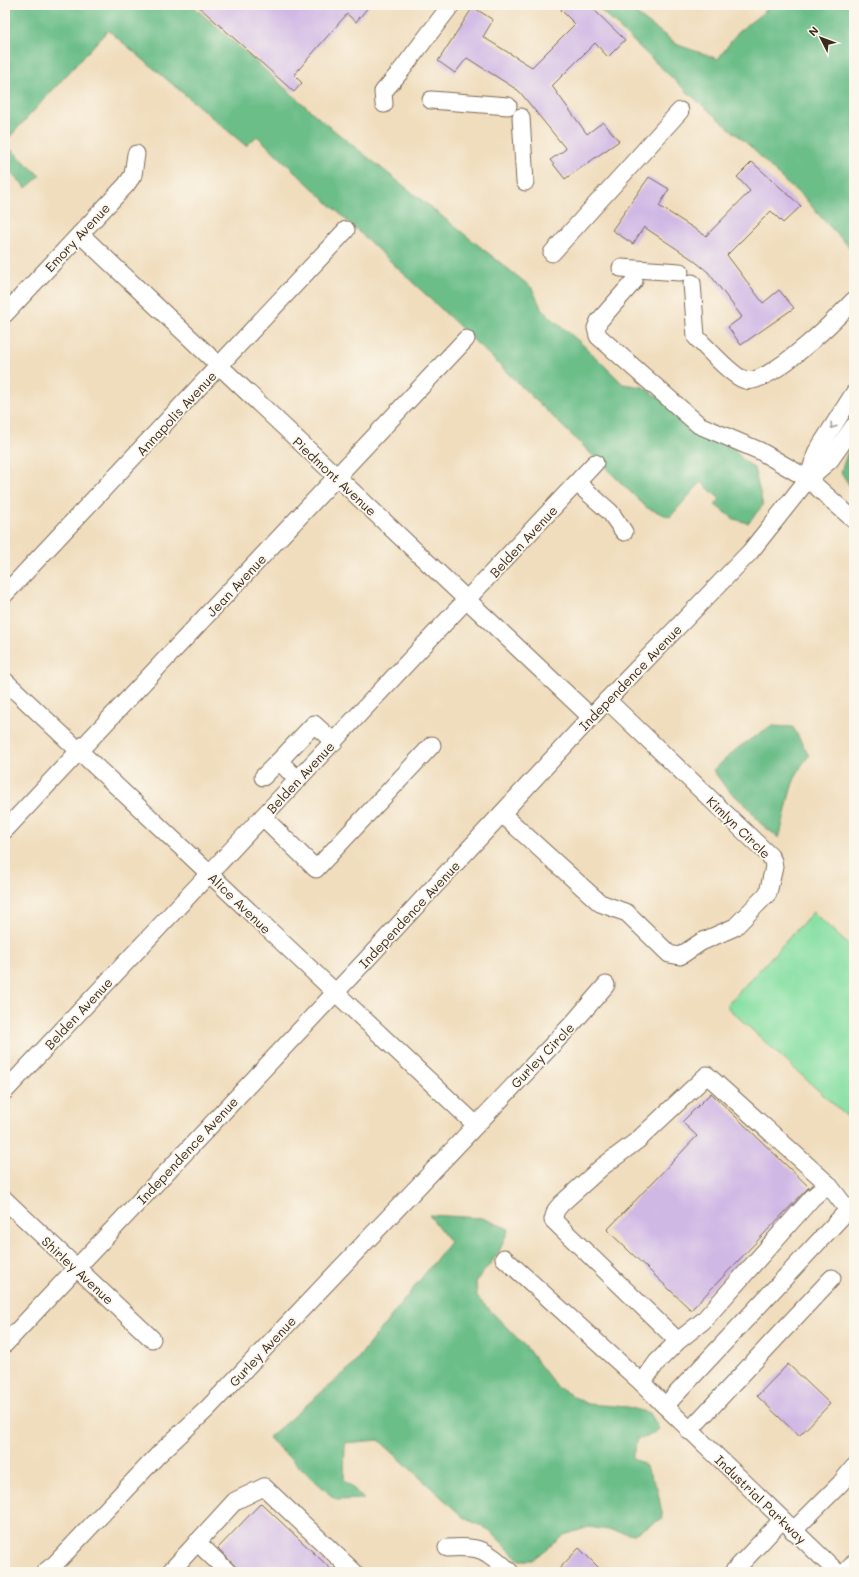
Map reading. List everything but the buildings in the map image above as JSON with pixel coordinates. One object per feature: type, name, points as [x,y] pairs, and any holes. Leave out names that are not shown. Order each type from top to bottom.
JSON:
[{"type":"street","points":[[384,104],[383,92],[451,5]]},
{"type":"street","points":[[431,100],[515,111],[525,182]]},
{"type":"street","points":[[552,253],[680,111]]},
{"type":"street","name":"Emory Avenue","points":[[5,314],[133,175],[136,154]]},
{"type":"street","name":"Annapolis Avenue","points":[[5,594],[346,230]]},
{"type":"street","name":"Piedmont Avenue","points":[[80,234],[336,478],[468,600],[591,717]]},
{"type":"street","points":[[621,268],[686,277],[696,337],[732,371],[742,379],[751,381],[770,373],[808,344],[854,300]]},
{"type":"street","points":[[634,281],[599,321],[596,328],[598,336],[699,425],[760,451],[808,479],[854,520]]},
{"type":"street","name":"Jean Avenue","points":[[5,830],[466,340]]},
{"type":"street","name":"Independence Avenue","points":[[808,479],[817,451],[854,394]]},
{"type":"street","name":"Independence Avenue","points":[[5,1344],[502,814],[591,717],[750,552],[808,479],[830,460],[854,426]]},
{"type":"street","name":"Belden Avenue","points":[[5,1091],[468,600],[595,463]]},
{"type":"street","points":[[577,483],[610,512],[624,532]]},
{"type":"street","name":"Alice Avenue","points":[[5,681],[334,993],[476,1125]]},
{"type":"street","name":"Kimlyn Circle","points":[[502,814],[600,903],[627,914],[669,954],[680,956],[700,942],[735,927],[768,894],[774,867],[770,856],[607,700]]},
{"type":"street","points":[[263,777],[314,724],[334,742]]},
{"type":"street","points":[[263,817],[316,869],[432,745]]},
{"type":"street","points":[[278,761],[298,780]]},
{"type":"street","name":"Gurley Circle","points":[[476,1125],[574,1022],[606,985]]},
{"type":"street","points":[[665,1406],[848,1210],[828,1184],[707,1075],[638,1140],[602,1168],[561,1204],[556,1210],[553,1220],[678,1341]]},
{"type":"street","name":"Gurley Avenue","points":[[45,1572],[55,1564],[159,1454],[208,1408],[476,1125]]},
{"type":"street","points":[[642,1383],[657,1362],[678,1341],[703,1321],[812,1198],[828,1184]]},
{"type":"street","name":"Shirley Avenue","points":[[5,1200],[152,1339]]},
{"type":"street","name":"Industrial Parkway","points":[[504,1258],[642,1383],[787,1526],[837,1572]]},
{"type":"street","points":[[687,1429],[832,1278]]},
{"type":"street","points":[[733,1572],[787,1526],[840,1484],[854,1467]]},
{"type":"street","points":[[174,1570],[234,1501],[264,1487],[354,1572]]},
{"type":"street","points":[[197,1542],[228,1572]]},
{"type":"street","points":[[447,1548],[471,1546],[489,1553],[510,1572]]},
{"type":"street","points":[[846,1572],[854,1563]]},
{"type":"green space","points":[[5,5],[192,5],[321,120],[532,288],[542,310],[581,343],[623,384],[643,387],[731,444],[742,459],[754,468],[763,505],[748,523],[734,519],[715,505],[720,499],[701,482],[670,517],[647,508],[456,323],[257,136],[246,146],[108,30],[5,142]]},
{"type":"green space","points":[[595,5],[624,5],[678,45],[718,59],[738,32],[773,5],[854,5],[854,252],[804,197],[785,182],[750,146],[686,91]]},
{"type":"green space","points":[[5,144],[40,176],[26,188],[5,166]]},
{"type":"green space","points":[[854,441],[854,490],[851,488],[841,472],[849,448]]},
{"type":"green space","points":[[771,726],[793,727],[809,756],[802,765],[793,784],[779,838],[760,823],[749,808],[726,788],[713,770],[739,747]]},
{"type":"green space","points":[[813,912],[854,950],[854,1123],[726,1006]]},
{"type":"green space","points":[[429,1215],[482,1218],[509,1229],[498,1254],[476,1281],[477,1297],[525,1346],[557,1387],[587,1404],[627,1407],[650,1413],[659,1429],[647,1437],[637,1439],[632,1458],[645,1465],[657,1488],[663,1518],[634,1534],[589,1527],[564,1535],[533,1560],[519,1560],[489,1530],[463,1517],[379,1440],[345,1443],[344,1479],[364,1499],[336,1500],[268,1438],[351,1367],[450,1242]]}]
